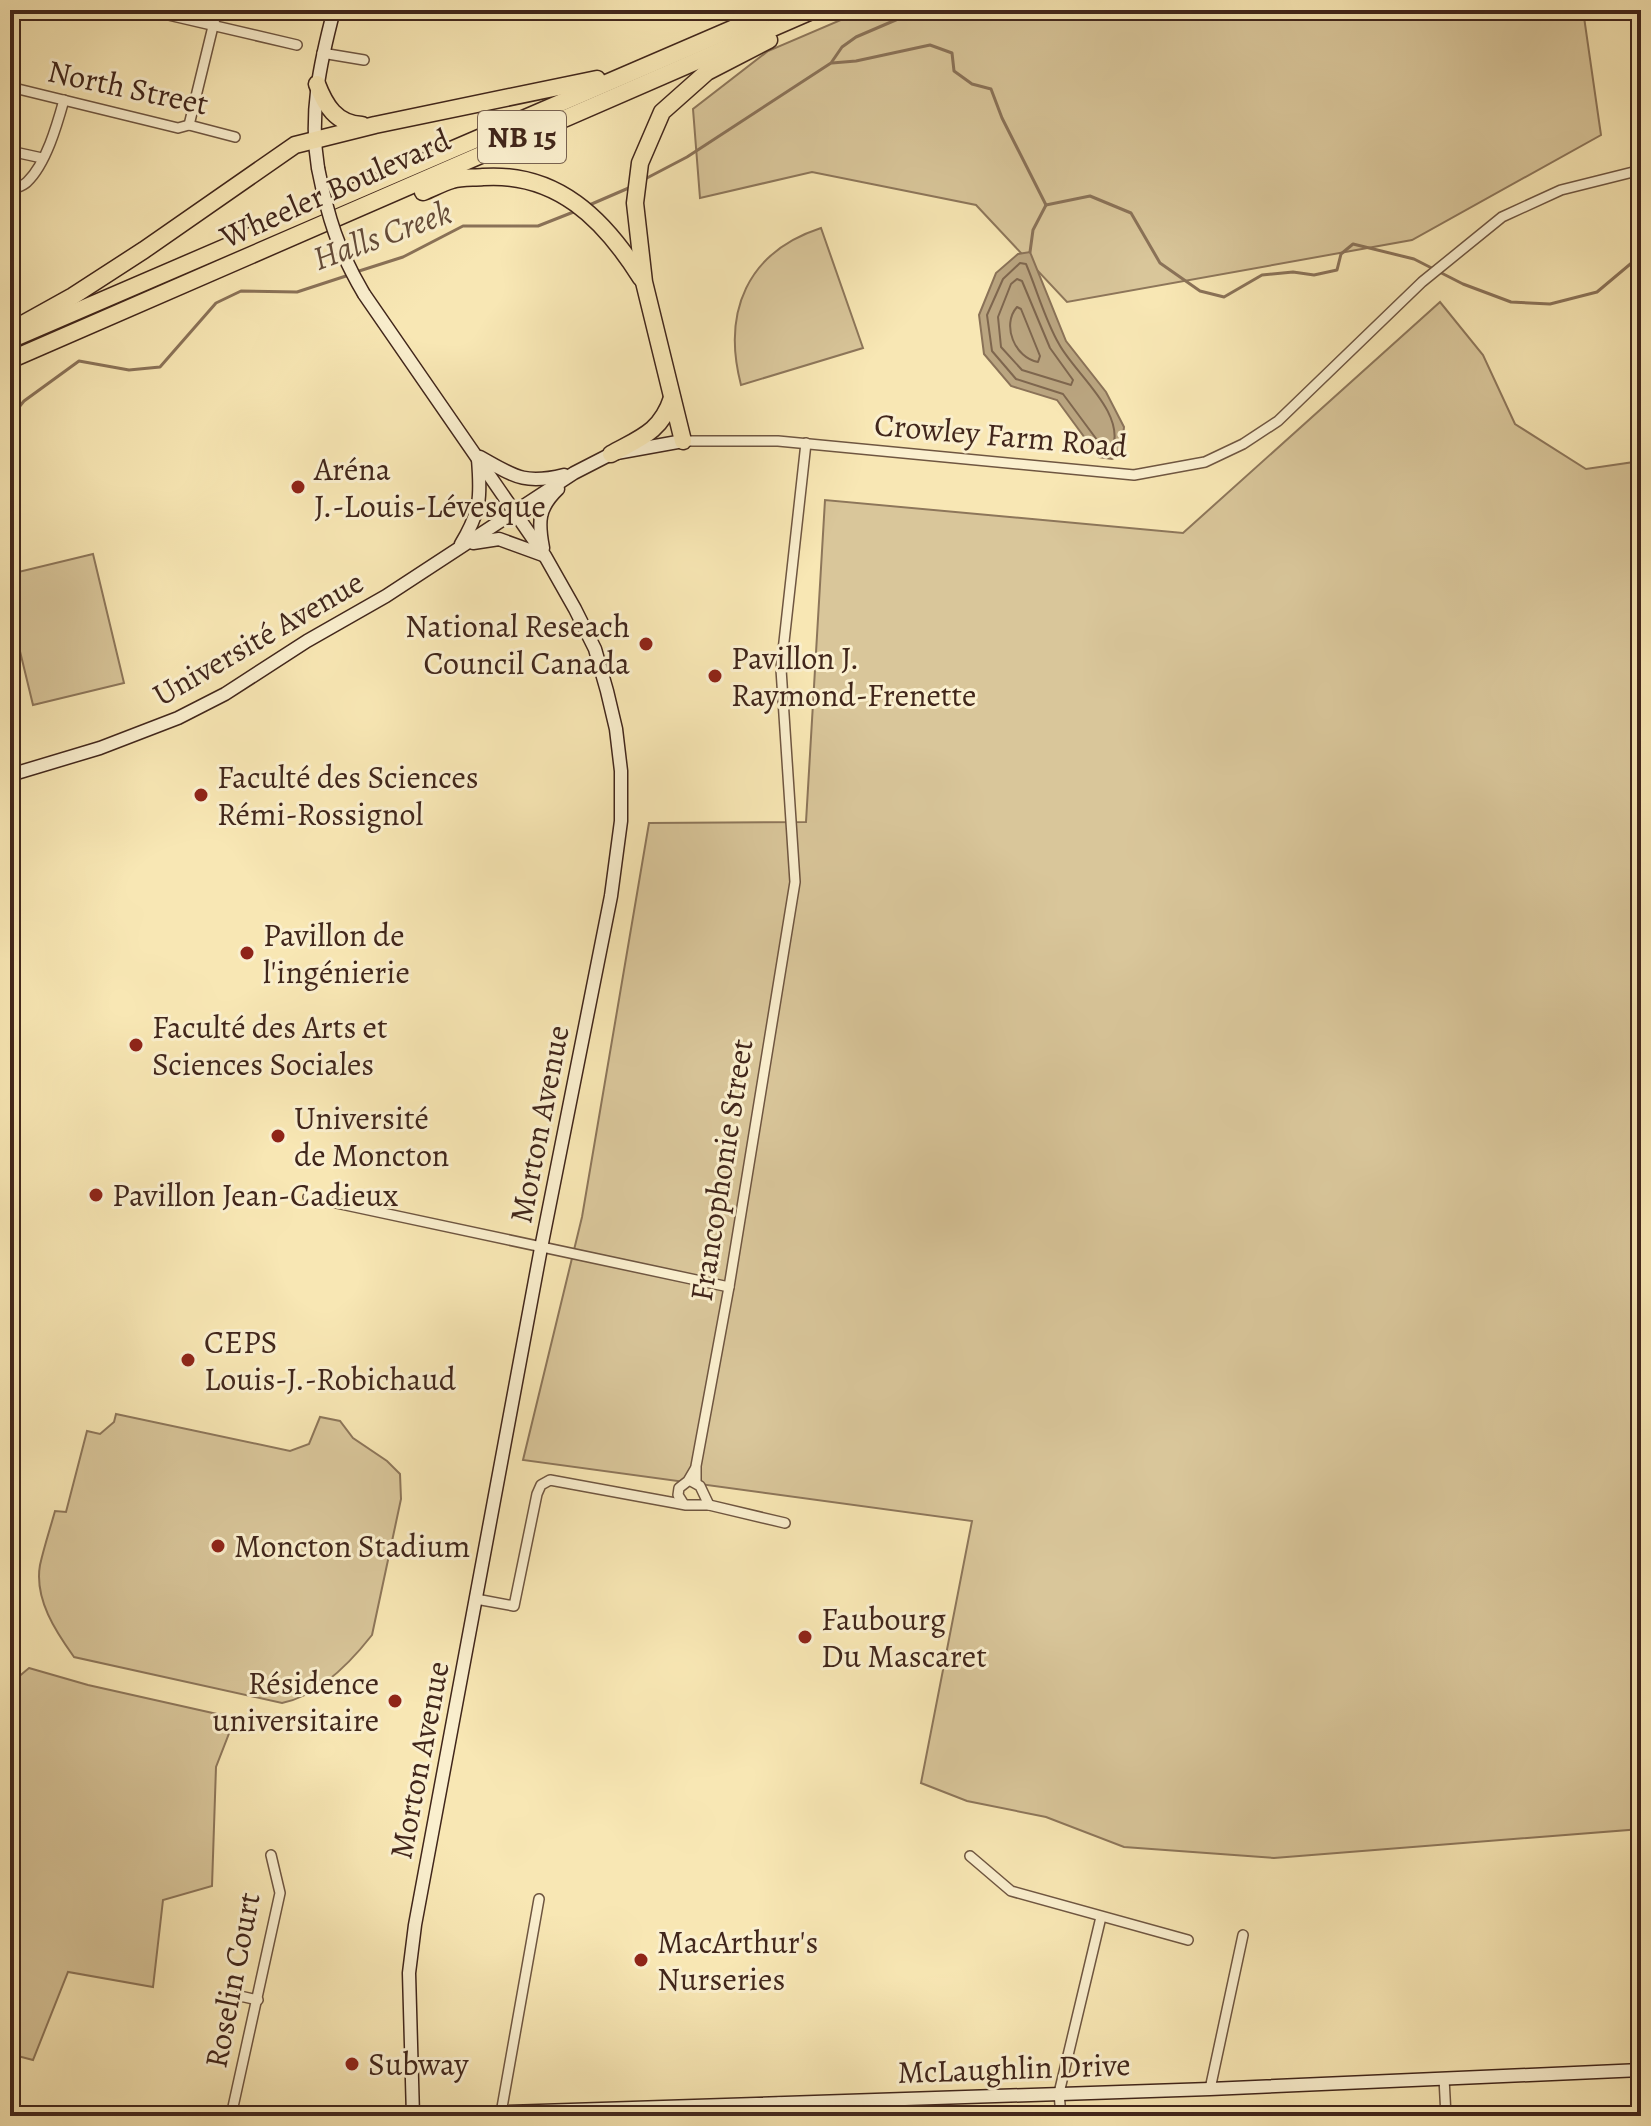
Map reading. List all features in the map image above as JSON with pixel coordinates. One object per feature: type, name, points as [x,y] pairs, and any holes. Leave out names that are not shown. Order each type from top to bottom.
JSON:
[{"type":"highway","points":[[10,331],[73,296],[144,250],[295,145],[375,125],[596,80],[761,10]]},
{"type":"highway","name":"Wheeler Boulevard","points":[[10,340],[776,10]]},
{"type":"highway","name":"Wheeler Boulevard","points":[[10,360],[814,10]]},
{"type":"highway","points":[[683,441],[644,282],[635,203],[640,163],[662,112],[707,72],[827,10]]},
{"type":"highway","points":[[317,84],[328,110],[350,124],[375,125]]},
{"type":"highway","points":[[229,264],[289,247],[454,179],[498,176],[533,182],[565,195],[597,219],[622,248],[644,282]]},
{"type":"highway","points":[[611,454],[654,430],[666,415],[672,396]]},
{"type":"street","points":[[147,10],[297,45]]},
{"type":"street","points":[[189,125],[217,10]]},
{"type":"street","name":"Morton Avenue","points":[[334,10],[317,84],[313,141],[326,212],[342,256],[364,294],[545,556],[595,649],[616,729],[621,771],[621,821],[611,896],[423,1875],[409,1973],[413,2116]]},
{"type":"street","points":[[322,53],[364,60]]},
{"type":"street","name":"North Street","points":[[10,87],[178,128],[189,125],[235,137]]},
{"type":"street","points":[[10,191],[27,182],[42,158],[57,128],[64,100]]},
{"type":"street","points":[[10,151],[42,158]]},
{"type":"street","name":"Crowley Farm Road","points":[[514,510],[611,454],[683,441],[806,443],[1134,475],[1205,462],[1243,444],[1278,421],[1422,282],[1502,217],[1561,190],[1641,170]]},
{"type":"street","name":"Francophonie Street","points":[[677,1500],[679,1488],[692,1482],[696,1466],[729,1287],[795,882],[781,669],[806,443]]},
{"type":"street","points":[[459,548],[475,520],[480,503],[477,456],[524,479],[540,481],[574,473]]},
{"type":"street","points":[[545,556],[539,528],[540,513],[546,500],[574,473]]},
{"type":"street","name":"Université Avenue","points":[[10,775],[100,748],[178,718],[263,672],[307,641],[386,596],[514,510]]},
{"type":"street","points":[[459,548],[486,539],[499,539],[545,556]]},
{"type":"street","points":[[308,1197],[729,1287]]},
{"type":"street","points":[[476,1599],[514,1606],[537,1494],[546,1481],[555,1479],[677,1500],[699,1499],[709,1505],[785,1523]]},
{"type":"street","points":[[692,1482],[699,1499]]},
{"type":"street","name":"Roselin Court","points":[[231,2116],[280,1893],[271,1855]]},
{"type":"street","points":[[970,1856],[1011,1891],[1188,1940]]},
{"type":"street","points":[[501,2113],[539,1899]]},
{"type":"street","points":[[1061,2116],[1059,2093],[1101,1917]]},
{"type":"street","points":[[1210,2089],[1243,1935]]},
{"type":"street","points":[[240,1996],[258,2000]]},
{"type":"street","name":"McLaughlin Drive","points":[[389,2116],[650,2112],[779,2102],[1210,2089],[1641,2070]]},
{"type":"street","points":[[1444,2078],[1446,2116]]},
{"type":"street","points":[[779,2102],[779,2116]]},
{"type":"shaded area","points":[[864,10],[1583,10],[1601,135],[1412,240],[1067,302],[976,205],[812,172],[700,198],[693,109],[768,51]]},
{"type":"shaded area","points":[[821,228],[863,348],[741,385],[735,333],[738,310],[746,288],[758,269],[775,252]]},
{"type":"shaded area","points":[[1440,302],[1483,355],[1515,424],[1586,469],[1641,461],[1641,1829],[1274,1858],[1124,1847],[1046,1817],[967,1801],[921,1783],[972,1521],[523,1460],[582,1217],[649,823],[806,822],[825,500],[1183,533]]},
{"type":"shaded area","points":[[93,554],[124,683],[33,705],[10,610],[10,574]]},
{"type":"shaded area","name":"Moncton Stadium","points":[[116,1414],[290,1451],[309,1444],[320,1417],[340,1421],[353,1438],[387,1461],[400,1474],[401,1499],[372,1635],[332,1677],[308,1693],[282,1703],[74,1657],[43,1602],[40,1565],[55,1511],[66,1512],[87,1431],[100,1434],[114,1422]]},
{"type":"shaded area","points":[[29,1668],[88,1685],[235,1718],[216,1767],[212,1886],[163,1900],[153,1987],[68,1972],[33,2060],[10,2054],[10,1684]]},
{"type":"water","points":[[1030,252],[1066,341],[1106,392],[1124,427],[1121,455],[1112,459],[1099,457],[1057,400],[1011,386],[984,354],[979,315],[996,273],[1018,254]]},
{"type":"waterway","name":"Halls Creek","points":[[645,179],[687,157],[831,63],[842,47],[856,37],[919,10]]},
{"type":"waterway","points":[[832,63],[930,45],[952,53],[954,71],[972,84],[991,89],[1002,118],[1046,205]]},
{"type":"waterway","name":"Halls Creek","points":[[587,206],[631,187]]},
{"type":"waterway","points":[[1046,205],[1090,196],[1131,213],[1160,263],[1200,291],[1224,297],[1262,275],[1293,272],[1314,275],[1337,270],[1341,254],[1353,244],[1414,259],[1463,284],[1511,302],[1550,304],[1597,292],[1641,255]]},
{"type":"waterway","points":[[1030,252],[1033,230],[1046,205]]},
{"type":"waterway","name":"Halls Creek","points":[[356,272],[403,257],[463,226],[538,226],[576,211]]},
{"type":"waterway","name":"Halls Creek","points":[[10,418],[24,401],[79,361],[129,370],[160,367],[216,303],[241,291],[297,292],[349,275]]},
{"type":"place","name":"Aréna J.-Louis-Lévesque","points":[[298,487]]},
{"type":"place","name":"National Reseach Council Canada","points":[[646,644]]},
{"type":"place","name":"Pavillon J. Raymond-Frenette","points":[[715,676]]},
{"type":"place","name":"Faculté des Sciences Rémi-Rossignol","points":[[201,795]]},
{"type":"place","name":"Pavillon de l'ingénierie","points":[[247,953]]},
{"type":"place","name":"Faculté des Arts et Sciences Sociales","points":[[136,1045]]},
{"type":"place","name":"Université de Moncton","points":[[278,1136]]},
{"type":"place","name":"Pavillon Jean-Cadieux","points":[[96,1195]]},
{"type":"place","name":"CEPS Louis-J.-Robichaud","points":[[188,1360]]},
{"type":"place","name":"Moncton Stadium","points":[[218,1546]]},
{"type":"place","name":"Faubourg Du Mascaret","points":[[805,1637]]},
{"type":"place","name":"Résidence universitaire","points":[[395,1701]]},
{"type":"place","name":"MacArthur's Nurseries","points":[[641,1960]]},
{"type":"place","name":"Subway","points":[[352,2064]]}]
